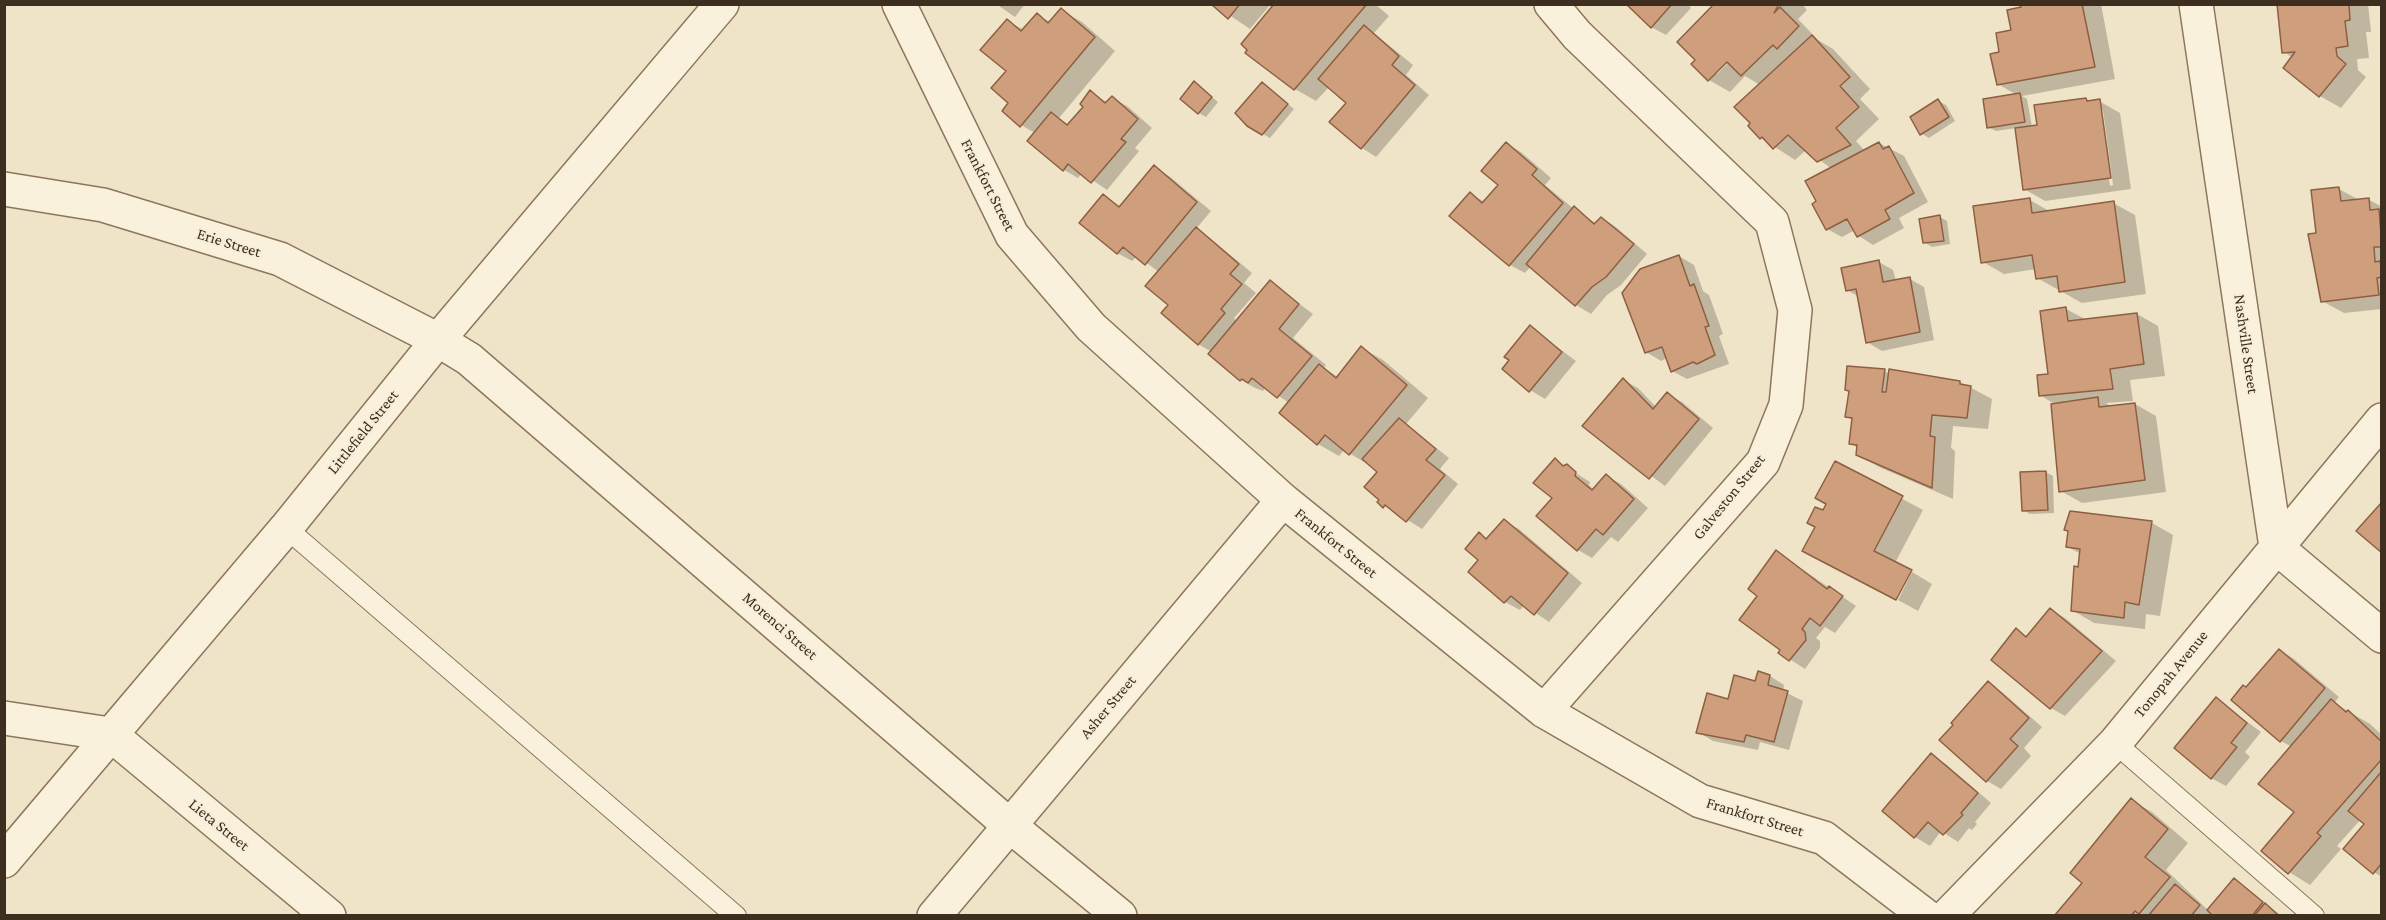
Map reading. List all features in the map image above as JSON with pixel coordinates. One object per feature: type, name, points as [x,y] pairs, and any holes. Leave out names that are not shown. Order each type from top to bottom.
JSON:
[{"type":"street","name":"Littlefield Street","points":[[4,861],[286,528],[438,340],[722,4]]},
{"type":"street","name":"Frankfort Street","points":[[898,4],[1012,235],[1091,327],[1283,500],[1544,711],[1700,801],[1824,838],[1926,915]]},
{"type":"street","name":"Galveston Street","points":[[1544,711],[1763,462],[1786,405],[1795,310],[1772,222],[1577,35],[1551,4]]},
{"type":"street","name":"Nashville Street","points":[[2196,4],[2276,547]]},
{"type":"street","name":"Erie Street","points":[[4,189],[103,205],[280,259],[438,340]]},
{"type":"street","name":"Morenci Street","points":[[438,340],[469,359],[1009,825],[1120,915]]},
{"type":"street","name":"Tonopah Avenue","points":[[1947,915],[2115,743],[2382,420]]},
{"type":"street","name":"Asher Street","points":[[934,915],[1283,500]]},
{"type":"street","points":[[2276,547],[2382,636]]},
{"type":"street","points":[[4,718],[110,734]]},
{"type":"street","name":"Lieta Street","points":[[110,734],[329,915]]},
{"type":"lane","points":[[286,528],[736,915]]},
{"type":"lane","points":[[2115,743],[2314,915]]},
{"type":"building","points":[[1211,4],[1240,4],[1228,19]]},
{"type":"building","points":[[1274,4],[1367,4],[1294,90],[1245,53],[1247,50],[1241,44]]},
{"type":"building","points":[[1626,4],[1672,4],[1651,28]]},
{"type":"building","points":[[1714,4],[1779,4],[1774,13],[1780,7],[1799,26],[1777,49],[1773,45],[1741,76],[1727,62],[1708,81],[1691,64],[1695,60],[1677,42]]},
{"type":"building","points":[[2020,4],[2082,4],[2095,67],[1997,85],[1990,54],[1999,52],[1996,33],[2011,30],[2007,10],[2021,7]]},
{"type":"building","points":[[2277,4],[2349,4],[2350,20],[2345,21],[2348,46],[2336,48],[2337,56],[2346,64],[2319,97],[2283,68],[2295,52],[2282,53]]},
{"type":"building","points":[[1061,8],[1095,37],[1020,127],[1002,111],[1008,103],[991,88],[1006,71],[980,50],[1007,19],[1021,31],[1037,13],[1048,23]]},
{"type":"building","points":[[1364,25],[1399,56],[1392,65],[1415,85],[1361,149],[1329,122],[1346,103],[1318,79]]},
{"type":"building","points":[[1812,35],[1850,77],[1840,86],[1859,107],[1836,128],[1851,145],[1817,162],[1788,135],[1773,149],[1762,137],[1760,139],[1748,126],[1750,123],[1734,107]]},
{"type":"building","points":[[1194,81],[1212,97],[1198,114],[1180,99]]},
{"type":"building","points":[[1262,82],[1288,104],[1262,135],[1247,126],[1235,113]]},
{"type":"building","points":[[1090,90],[1105,103],[1112,96],[1138,119],[1121,139],[1126,142],[1091,183],[1068,164],[1063,171],[1027,141],[1051,112],[1067,125],[1083,107],[1080,104]]},
{"type":"building","points":[[2020,93],[2025,122],[1987,128],[1983,99]]},
{"type":"building","points":[[2086,98],[2087,101],[2100,99],[2111,178],[2023,190],[2015,128],[2037,125],[2034,105]]},
{"type":"building","points":[[1938,99],[1949,117],[1920,135],[1910,117]]},
{"type":"building","points":[[1506,142],[1537,169],[1532,175],[1563,203],[1509,266],[1449,216],[1470,192],[1482,203],[1498,185],[1481,171]]},
{"type":"building","points":[[1879,142],[1883,149],[1889,146],[1914,193],[1885,210],[1890,219],[1857,237],[1847,219],[1826,230],[1812,204],[1816,201],[1805,181]]},
{"type":"building","points":[[1154,165],[1197,202],[1145,265],[1123,247],[1117,254],[1079,223],[1103,194],[1119,207]]},
{"type":"building","points":[[2339,187],[2341,201],[2369,198],[2370,210],[2379,209],[2382,247],[2374,247],[2375,262],[2380,261],[2382,277],[2377,278],[2379,295],[2321,302],[2308,234],[2316,233],[2311,190]]},
{"type":"building","points":[[2030,198],[2032,213],[2114,201],[2125,282],[2059,292],[2057,276],[2036,279],[2032,255],[1981,263],[1973,206]]},
{"type":"building","points":[[1574,206],[1594,224],[1601,217],[1634,244],[1606,277],[1592,287],[1575,306],[1526,264]]},
{"type":"building","points":[[1940,215],[1944,241],[1923,243],[1919,219]]},
{"type":"building","points":[[1196,227],[1239,264],[1230,274],[1242,284],[1221,309],[1225,313],[1198,345],[1161,313],[1168,305],[1145,286]]},
{"type":"building","points":[[1679,255],[1690,286],[1694,284],[1709,326],[1705,327],[1715,355],[1697,364],[1693,362],[1671,372],[1662,347],[1645,353],[1622,293],[1640,269]]},
{"type":"building","points":[[1879,260],[1883,282],[1910,277],[1920,332],[1866,343],[1856,289],[1846,291],[1841,268]]},
{"type":"building","points":[[1270,280],[1299,304],[1279,329],[1312,356],[1277,398],[1252,378],[1248,383],[1242,379],[1240,381],[1208,354]]},
{"type":"building","points":[[2066,307],[2068,321],[2137,313],[2144,364],[2110,369],[2113,389],[2039,396],[2037,375],[2048,374],[2040,311]]},
{"type":"building","points":[[1530,325],[1562,352],[1529,392],[1502,369],[1509,360],[1504,357]]},
{"type":"building","points":[[1361,346],[1407,385],[1349,455],[1325,435],[1317,445],[1279,413],[1319,364],[1336,378]]},
{"type":"building","points":[[1847,366],[1885,369],[1882,392],[1886,392],[1889,369],[1960,381],[1960,384],[1971,386],[1967,418],[1932,415],[1930,436],[1935,437],[1932,488],[1856,455],[1857,445],[1849,444],[1852,418],[1845,417],[1849,391],[1845,390]]},
{"type":"building","points":[[1623,378],[1653,409],[1667,392],[1699,419],[1649,479],[1582,426]]},
{"type":"building","points":[[2098,397],[2099,407],[2135,403],[2145,480],[2059,492],[2051,404]]},
{"type":"building","points":[[1399,418],[1436,449],[1426,460],[1445,475],[1406,522],[1385,505],[1383,508],[1377,502],[1379,500],[1364,487],[1377,472],[1362,459]]},
{"type":"building","points":[[1555,458],[1563,466],[1567,464],[1576,472],[1575,476],[1592,490],[1606,474],[1634,499],[1603,535],[1596,529],[1577,551],[1536,516],[1552,498],[1533,483]]},
{"type":"building","points":[[1835,461],[1903,496],[1874,551],[1912,570],[1896,600],[1802,551],[1815,527],[1807,523],[1815,507],[1823,510],[1826,504],[1815,498]]},
{"type":"building","points":[[2046,471],[2048,510],[2022,511],[2020,472]]},
{"type":"building","points":[[2382,502],[2382,553],[2356,531]]},
{"type":"building","points":[[2070,511],[2152,521],[2139,605],[2125,602],[2124,618],[2071,611],[2074,566],[2078,567],[2080,549],[2066,547],[2068,531],[2064,530]]},
{"type":"building","points":[[1504,519],[1568,573],[1534,615],[1511,596],[1504,603],[1468,572],[1478,560],[1465,549],[1479,532],[1486,539]]},
{"type":"building","points":[[1776,550],[1827,589],[1829,586],[1843,596],[1820,626],[1810,618],[1802,629],[1806,640],[1789,661],[1778,653],[1780,650],[1739,620],[1757,596],[1748,589]]},
{"type":"building","points":[[2050,608],[2102,651],[2050,709],[1991,660],[2016,628],[2026,637]]},
{"type":"building","points":[[2279,649],[2325,688],[2280,742],[2231,700],[2243,685],[2246,687]]},
{"type":"building","points":[[1758,671],[1770,675],[1768,685],[1788,691],[1774,742],[1746,735],[1744,742],[1696,733],[1707,693],[1728,699],[1734,675],[1755,681]]},
{"type":"building","points":[[1988,681],[2029,718],[2010,739],[2018,746],[1986,782],[1939,740]]},
{"type":"building","points":[[2216,697],[2247,723],[2231,743],[2237,747],[2211,779],[2174,748]]},
{"type":"building","points":[[2331,699],[2346,712],[2348,710],[2382,742],[2382,759],[2317,833],[2321,836],[2288,874],[2261,851],[2294,812],[2258,784]]},
{"type":"building","points":[[1931,753],[1978,793],[1961,813],[1963,815],[1943,835],[1928,822],[1914,838],[1882,811]]},
{"type":"building","points":[[2382,771],[2382,863],[2373,874],[2343,849],[2364,824],[2348,811]]},
{"type":"building","points":[[2131,798],[2168,829],[2145,857],[2170,877],[2139,914],[2135,911],[2131,916],[2054,916],[2082,883],[2070,873]]},
{"type":"building","points":[[2234,878],[2263,902],[2252,916],[2213,916],[2207,910]]},
{"type":"building","points":[[2175,884],[2200,905],[2191,916],[2148,916]]},
{"type":"building","points":[[2265,903],[2279,916],[2254,916]]}]
